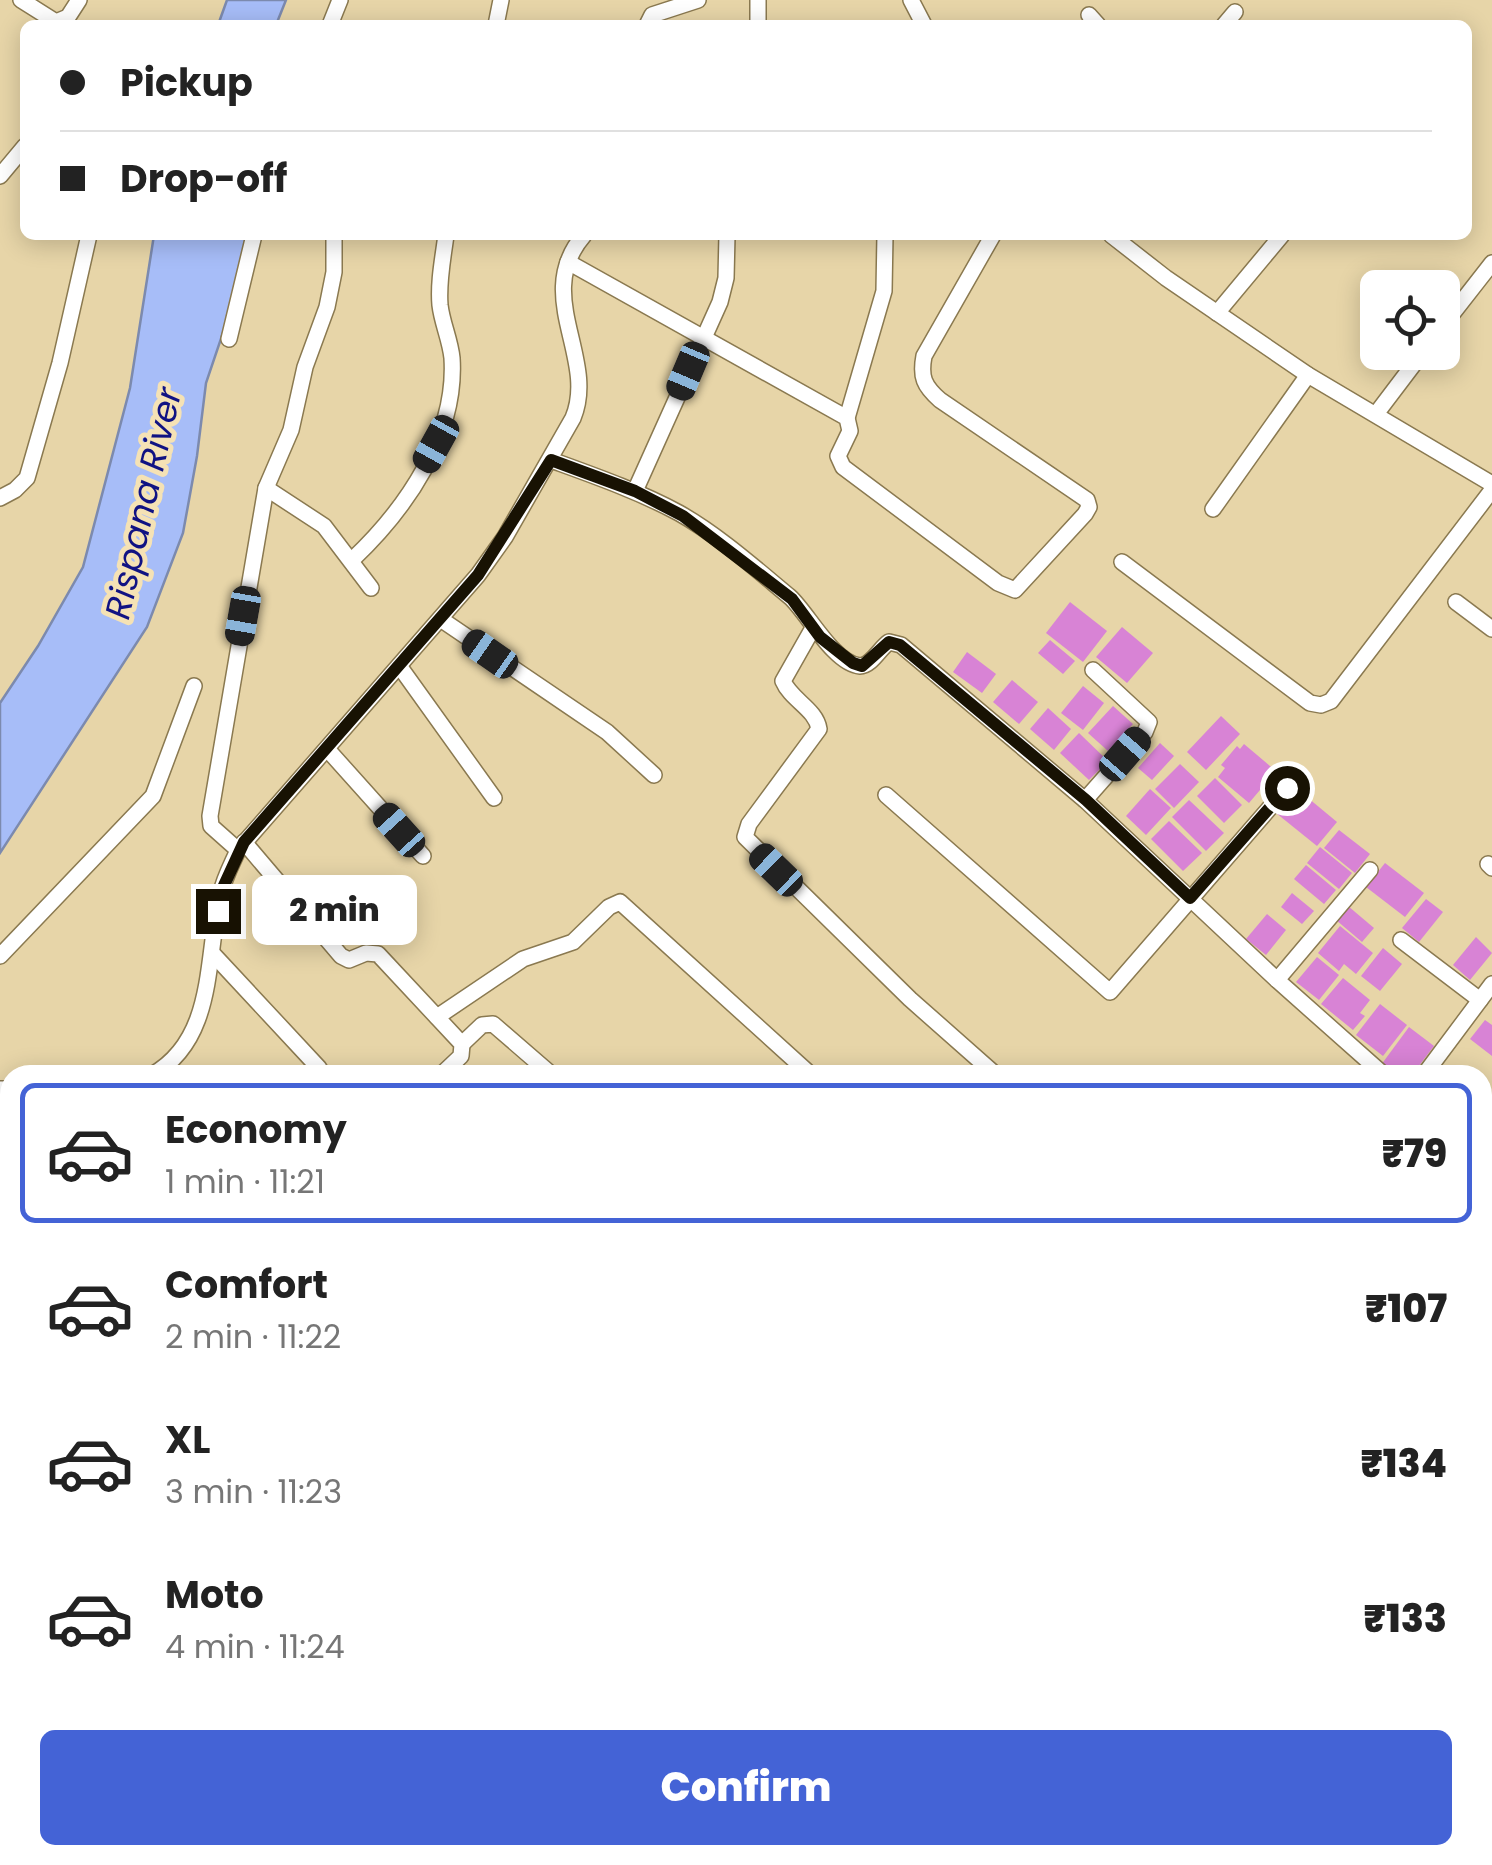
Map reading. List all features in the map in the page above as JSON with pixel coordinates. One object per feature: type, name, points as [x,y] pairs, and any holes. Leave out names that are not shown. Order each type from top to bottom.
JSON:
[{"type":"street","points":[[21,0],[49,20]]},
{"type":"street","points":[[649,20],[652,14],[698,0]]},
{"type":"street","points":[[0,176],[20,152]]},
{"type":"street","points":[[0,498],[27,478],[60,363],[88,240]]},
{"type":"street","points":[[229,339],[253,240]]},
{"type":"street","points":[[334,240],[329,297],[305,367],[291,430],[266,488],[211,826],[241,846],[344,959],[378,954],[462,1044]]},
{"type":"street","points":[[352,560],[380,534],[408,496],[436,444],[447,412],[452,357],[440,290],[445,240]]},
{"type":"street","points":[[165,1065],[181,1052],[193,1032],[204,1000],[221,892],[241,846],[442,620],[493,554],[551,460],[580,398],[563,298],[568,262],[581,240]]},
{"type":"street","points":[[635,491],[725,289],[727,240]]},
{"type":"street","points":[[885,240],[884,291],[847,418],[850,430],[838,456],[843,467],[1006,588],[1016,590],[1089,507],[1081,494],[940,400],[923,380],[924,356],[990,240]]},
{"type":"street","points":[[1118,240],[1308,375],[1492,487],[1331,700],[1321,706],[1310,703],[1122,562]]},
{"type":"street","points":[[1217,313],[1278,240]]},
{"type":"street","points":[[568,262],[847,418]]},
{"type":"street","points":[[1460,304],[1492,263]]},
{"type":"street","points":[[1376,414],[1409,370]]},
{"type":"street","points":[[1214,509],[1308,375]]},
{"type":"street","points":[[551,460],[635,491],[699,526],[792,599],[813,628],[858,665],[868,664],[889,642],[900,645],[1086,800],[1373,1065]]},
{"type":"street","points":[[266,488],[324,526],[371,588]]},
{"type":"street","points":[[1456,602],[1492,629]]},
{"type":"street","points":[[442,620],[607,732],[654,774]]},
{"type":"street","points":[[813,628],[783,682],[816,718],[819,730],[749,824],[745,837],[910,999],[985,1065]]},
{"type":"street","points":[[400,668],[494,798]]},
{"type":"street","points":[[1086,800],[1144,732],[1148,722],[1092,670]]},
{"type":"street","points":[[0,956],[153,796],[194,686]]},
{"type":"street","points":[[328,750],[423,856]]},
{"type":"street","points":[[886,795],[1107,991],[1114,989],[1287,788]]},
{"type":"street","points":[[1277,980],[1370,870]]},
{"type":"street","points":[[437,1018],[523,959],[573,942],[609,907],[620,902],[800,1065]]},
{"type":"street","points":[[1401,940],[1480,1000]]},
{"type":"street","points":[[212,952],[316,1065]]},
{"type":"street","points":[[1431,1065],[1492,984]]},
{"type":"street","points":[[451,1065],[460,1056],[462,1044],[482,1025],[493,1024],[540,1065]]},
{"type":"water","points":[[227,0],[286,0],[278,20],[220,20]]},
{"type":"water","name":"Rispana River","points":[[153,240],[246,240],[227,321],[206,383],[183,533],[147,627],[0,853],[0,703],[83,567],[130,388]]},
{"type":"building","points":[[1070,602],[1107,631],[1083,662],[1046,633]]},
{"type":"building","points":[[1122,627],[1153,653],[1127,683],[1096,657]]},
{"type":"building","points":[[1050,640],[1075,661],[1063,674],[1038,653]]},
{"type":"building","points":[[967,652],[996,674],[982,693],[953,672]]},
{"type":"building","points":[[1012,680],[1038,702],[1019,724],[993,702]]},
{"type":"building","points":[[1083,686],[1104,703],[1083,730],[1061,713]]},
{"type":"building","points":[[1113,706],[1133,724],[1108,751],[1088,733]]},
{"type":"building","points":[[1048,708],[1071,729],[1054,750],[1030,729]]},
{"type":"building","points":[[1221,716],[1240,734],[1206,770],[1187,752]]},
{"type":"building","points":[[1079,733],[1108,761],[1089,780],[1060,753]]},
{"type":"building","points":[[1160,743],[1174,756],[1152,780],[1138,768]]},
{"type":"building","points":[[1244,744],[1276,771],[1249,803],[1218,777],[1225,768],[1221,765],[1237,746],[1240,749]]},
{"type":"building","points":[[1180,764],[1199,782],[1174,808],[1155,789]]},
{"type":"building","points":[[1215,778],[1242,805],[1224,823],[1197,796]]},
{"type":"building","points":[[1296,788],[1337,822],[1317,846],[1276,813]]},
{"type":"building","points":[[1150,789],[1171,808],[1146,835],[1126,816]]},
{"type":"building","points":[[1189,800],[1224,833],[1206,851],[1172,817]]},
{"type":"building","points":[[1169,821],[1202,853],[1183,871],[1151,839]]},
{"type":"building","points":[[1339,830],[1370,854],[1355,873],[1324,848]]},
{"type":"building","points":[[1320,847],[1352,873],[1339,889],[1307,863]]},
{"type":"building","points":[[1385,863],[1424,893],[1405,917],[1366,887]]},
{"type":"building","points":[[1306,865],[1336,890],[1324,904],[1294,879]]},
{"type":"building","points":[[1292,893],[1314,911],[1302,924],[1281,907]]},
{"type":"building","points":[[1426,899],[1443,912],[1419,942],[1402,928]]},
{"type":"building","points":[[1348,906],[1374,928],[1362,942],[1336,920]]},
{"type":"building","points":[[1267,914],[1286,930],[1266,955],[1246,939]]},
{"type":"building","points":[[1340,926],[1373,953],[1356,974],[1344,964],[1339,971],[1318,953]]},
{"type":"building","points":[[1476,937],[1492,953],[1470,980],[1453,965]]},
{"type":"building","points":[[1383,948],[1402,964],[1380,991],[1361,976]]},
{"type":"building","points":[[1317,957],[1339,975],[1319,1000],[1296,982]]},
{"type":"building","points":[[1343,978],[1370,1000],[1360,1013],[1365,1016],[1353,1030],[1321,1004]]},
{"type":"building","points":[[1380,1004],[1407,1025],[1383,1056],[1356,1035]]},
{"type":"building","points":[[1485,1020],[1492,1025],[1492,1056],[1470,1039]]},
{"type":"building","points":[[1409,1027],[1434,1046],[1420,1065],[1381,1065]]},
{"type":"route","points":[[218,911],[221,892],[238,850],[442,620],[505,536],[551,460],[635,491],[699,526],[792,599],[820,637],[853,663],[868,664],[889,642],[900,645],[1086,800],[1190,898],[1287,788]]}]
